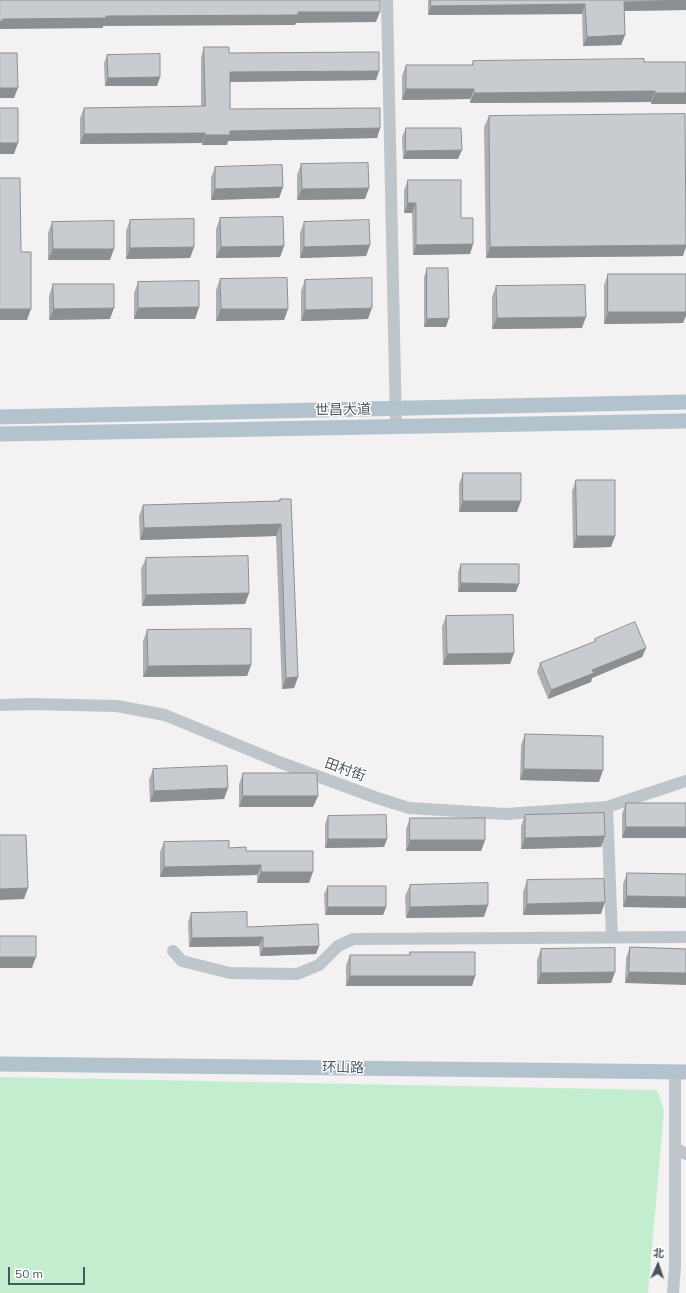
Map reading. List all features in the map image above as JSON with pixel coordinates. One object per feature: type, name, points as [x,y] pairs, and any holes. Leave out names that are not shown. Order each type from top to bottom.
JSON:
[{"type":"main road","name":"世昌大道","points":[[0,417],[396,410],[686,402]]},
{"type":"main road","name":"世昌大道","points":[[0,434],[686,421]]},
{"type":"main road","name":"环山路","points":[[0,1064],[680,1072]]},
{"type":"street","points":[[386,0],[396,426]]},
{"type":"street","name":"田村街","points":[[0,705],[30,704],[117,706],[165,716],[279,762],[376,798],[409,808],[506,814],[607,807],[686,781]]},
{"type":"street","points":[[607,807],[612,937]]},
{"type":"street","points":[[173,952],[182,961],[230,973],[297,974],[319,965],[338,946],[353,939],[686,937]]},
{"type":"street","points":[[673,1293],[675,1266],[675,1148],[680,1072]]},
{"type":"street","points":[[675,1148],[686,1154]]},
{"type":"green space","points":[[0,1077],[657,1090],[664,1110],[648,1293],[0,1293]]},
{"type":"building","points":[[0,0],[380,0],[380,12],[298,12],[298,15],[106,16],[106,18],[3,19],[3,21],[0,21]]},
{"type":"building","points":[[431,0],[686,0],[624,2],[625,35],[587,37],[585,4],[431,6]]},
{"type":"building","points":[[204,47],[229,47],[229,53],[379,52],[379,71],[230,72],[230,109],[380,108],[380,128],[230,131],[230,135],[205,135],[205,133],[84,134],[84,108],[205,106]]},
{"type":"building","points":[[0,53],[17,53],[18,88],[0,88]]},
{"type":"building","points":[[160,54],[160,77],[108,78],[107,55]]},
{"type":"building","points":[[644,59],[644,62],[686,62],[686,93],[655,93],[655,91],[474,93],[474,89],[406,89],[406,65],[473,65],[473,61]]},
{"type":"building","points":[[0,108],[18,108],[18,143],[0,143]]},
{"type":"building","points":[[685,114],[686,245],[490,247],[489,116]]},
{"type":"building","points":[[406,128],[461,128],[462,150],[406,151]]},
{"type":"building","points":[[368,163],[369,188],[302,189],[301,164]]},
{"type":"building","points":[[282,165],[283,187],[215,189],[215,167]]},
{"type":"building","points":[[0,178],[20,178],[21,252],[31,252],[31,309],[0,309]]},
{"type":"building","points":[[408,180],[461,180],[461,218],[473,218],[473,244],[416,245],[416,203],[408,203]]},
{"type":"building","points":[[283,217],[284,246],[221,247],[220,218]]},
{"type":"building","points":[[194,219],[194,247],[130,248],[130,220]]},
{"type":"building","points":[[369,220],[370,245],[304,247],[304,222]]},
{"type":"building","points":[[114,221],[114,249],[53,249],[52,222]]},
{"type":"building","points":[[427,268],[448,268],[449,318],[427,319]]},
{"type":"building","points":[[608,274],[686,274],[686,312],[608,312]]},
{"type":"building","points":[[287,278],[288,309],[221,309],[220,279]]},
{"type":"building","points":[[372,278],[372,308],[305,310],[305,280]]},
{"type":"building","points":[[199,281],[199,307],[138,308],[138,282]]},
{"type":"building","points":[[53,284],[114,284],[114,308],[54,309]]},
{"type":"building","points":[[585,285],[586,317],[497,318],[496,286]]},
{"type":"building","points":[[463,473],[521,473],[521,501],[463,501]]},
{"type":"building","points":[[576,480],[615,480],[615,536],[577,536]]},
{"type":"building","points":[[280,499],[291,499],[298,677],[286,678],[281,524],[144,528],[143,505],[280,501]]},
{"type":"building","points":[[248,556],[249,593],[146,595],[146,558]]},
{"type":"building","points":[[461,564],[519,564],[519,584],[461,583]]},
{"type":"building","points":[[513,615],[514,653],[447,654],[446,616]]},
{"type":"building","points":[[635,622],[646,648],[592,670],[594,673],[551,690],[540,663],[596,641],[595,639]]},
{"type":"building","points":[[251,629],[251,665],[148,666],[147,630]]},
{"type":"building","points":[[525,734],[603,736],[603,770],[524,769]]},
{"type":"building","points":[[227,766],[228,788],[154,791],[153,769]]},
{"type":"building","points":[[243,773],[317,773],[318,796],[243,796]]},
{"type":"building","points":[[626,803],[686,803],[686,827],[626,827]]},
{"type":"building","points":[[604,813],[605,836],[525,838],[525,815]]},
{"type":"building","points":[[386,815],[387,839],[328,839],[328,816]]},
{"type":"building","points":[[410,818],[485,818],[485,840],[410,840]]},
{"type":"building","points":[[0,835],[26,835],[28,888],[0,889]]},
{"type":"building","points":[[229,841],[229,848],[246,847],[246,851],[313,851],[313,872],[261,872],[261,865],[164,867],[164,842]]},
{"type":"building","points":[[627,873],[686,874],[686,897],[627,896]]},
{"type":"building","points":[[604,879],[605,902],[527,904],[527,880]]},
{"type":"building","points":[[488,883],[488,905],[410,907],[410,885]]},
{"type":"building","points":[[328,886],[386,886],[386,907],[328,907]]},
{"type":"building","points":[[247,912],[247,927],[318,924],[319,946],[263,948],[263,937],[192,938],[191,913]]},
{"type":"building","points":[[0,936],[36,936],[36,957],[0,957]]},
{"type":"building","points":[[630,947],[686,949],[686,973],[629,972]]},
{"type":"building","points":[[615,948],[615,972],[541,973],[541,949]]},
{"type":"building","points":[[410,952],[475,952],[475,976],[350,976],[350,955],[410,955]]}]
